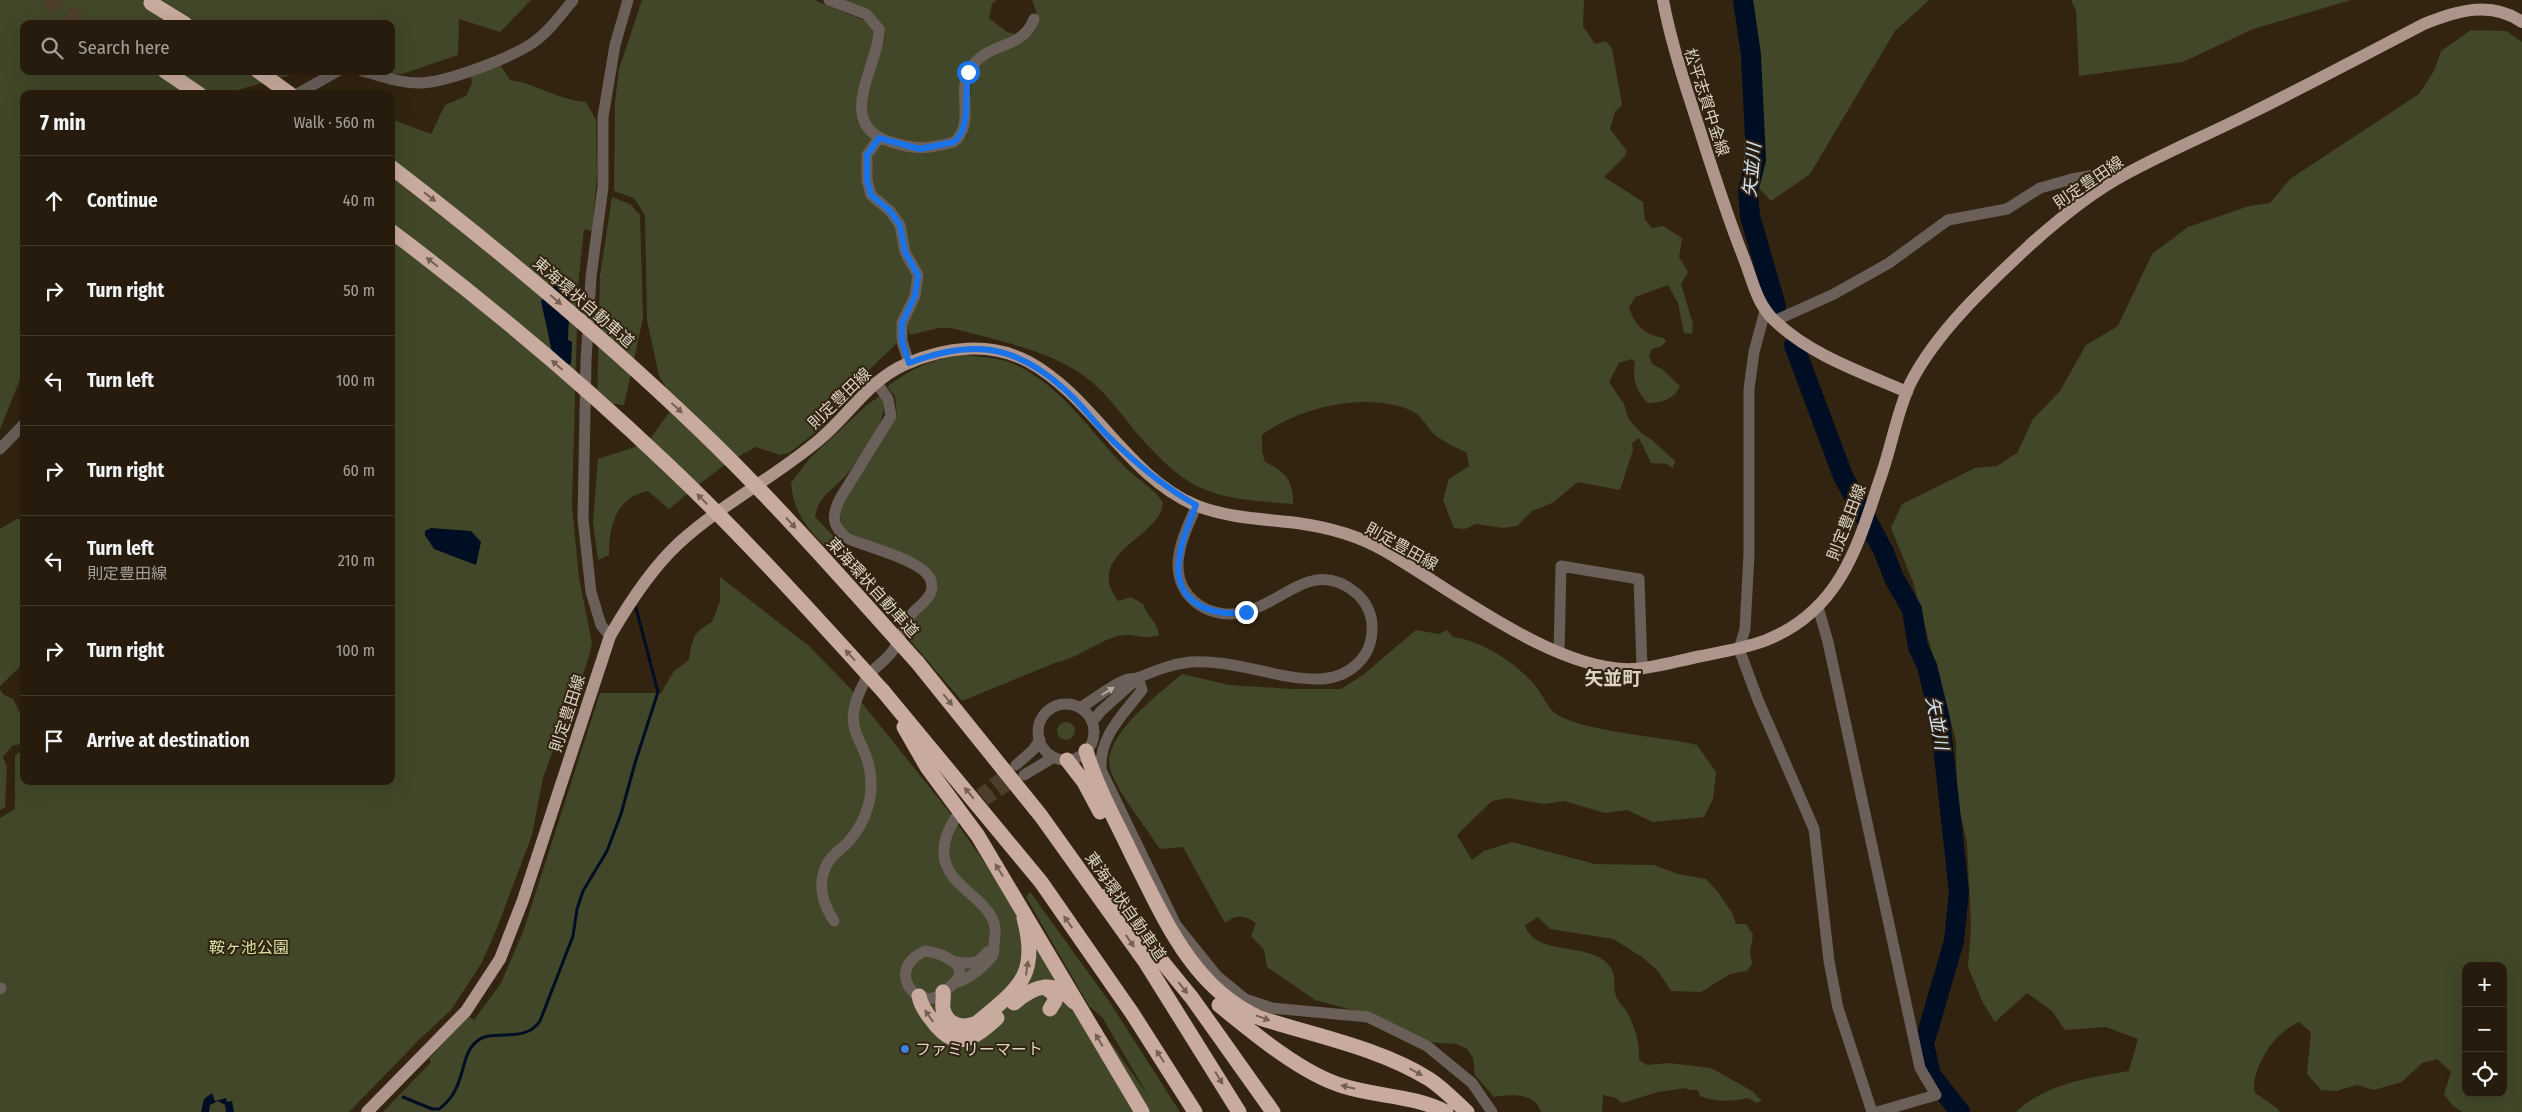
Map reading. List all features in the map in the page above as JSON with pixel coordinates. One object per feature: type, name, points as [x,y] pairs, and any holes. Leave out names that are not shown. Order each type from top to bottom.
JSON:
[{"type":"highway","points":[[151,3],[179,20]]},
{"type":"highway","points":[[171,75],[193,90]]},
{"type":"highway","points":[[264,75],[284,90]]},
{"type":"highway","name":"東海環状自動車道","points":[[395,170],[535,281],[702,431],[827,562],[917,662],[1041,816],[1146,963],[1239,1112]]},
{"type":"highway","points":[[395,234],[504,320],[591,394],[669,466],[799,599],[883,691],[1040,882],[1132,1013],[1195,1112]]},
{"type":"highway","points":[[883,691],[927,767],[978,836],[1013,892],[1142,1112]]},
{"type":"highway","points":[[1086,751],[1105,799],[1172,932],[1196,970],[1220,994],[1244,1011],[1260,1018],[1396,1062],[1430,1080],[1467,1112]]},
{"type":"highway","points":[[1061,758],[1095,801],[1172,952],[1184,970],[1214,1000],[1304,1067],[1329,1081],[1362,1090],[1408,1098],[1446,1112]]},
{"type":"highway","points":[[1041,816],[1192,998],[1273,1112]]},
{"type":"highway","points":[[949,988],[943,1009],[949,1020],[956,1025],[968,1027],[977,1023],[1021,984],[1028,969],[1028,934],[1023,912],[1013,892]]},
{"type":"highway","points":[[920,996],[920,1003],[944,1035],[961,1040],[979,1034],[1027,992],[1045,987],[1061,992],[1082,1010]]},
{"type":"highway","points":[[1045,987],[1054,994],[1054,1001],[1050,1009]]},
{"type":"main road","name":"松平志賀中金線","points":[[1663,0],[1670,42],[1755,293],[1765,311],[1774,321],[1808,346],[1854,370],[1907,392]]},
{"type":"main road","name":"則定豊田線","points":[[367,1112],[466,1011],[500,959],[523,900],[610,636],[627,607],[679,544],[822,438],[876,382],[909,363],[946,350],[966,348],[998,351],[1026,360],[1064,388],[1143,469],[1167,489],[1196,505],[1234,516],[1325,528],[1380,548],[1518,632],[1571,659],[1604,666],[1633,669],[1738,649],[1771,638],[1797,623],[1818,607],[1841,579],[1855,552],[1907,392],[1924,360],[1949,327],[1996,279],[2060,220],[2121,176],[2424,24],[2452,13],[2486,7],[2522,22]]},
{"type":"street","points":[[380,75],[422,83],[448,78],[505,57],[533,42],[553,24],[572,0]]},
{"type":"street","points":[[610,636],[601,625],[591,592],[583,519],[586,360],[591,277],[603,187],[603,117],[615,45],[628,0]]},
{"type":"street","points":[[829,0],[866,14],[879,29],[879,40],[863,89],[862,111],[869,131],[879,138],[920,149],[954,142],[963,132],[968,72],[975,61],[984,54],[1024,36],[1030,29],[1034,19]]},
{"type":"street","points":[[304,90],[331,75]]},
{"type":"street","points":[[879,138],[867,155],[867,180],[871,195],[890,211],[900,225],[905,252],[918,275],[915,296],[902,323],[902,341],[909,363]]},
{"type":"street","points":[[1774,321],[1834,294],[1889,262],[1948,220],[2006,209],[2040,188],[2072,179],[2111,172],[2121,176]]},
{"type":"street","points":[[1765,311],[1754,352],[1749,388],[1749,554],[1746,629],[1738,649],[1814,829],[1829,961],[1838,1008],[1872,1112]]},
{"type":"street","points":[[834,921],[822,898],[824,874],[829,861],[848,843],[862,822],[868,808],[872,784],[865,753],[853,729],[852,720],[855,707],[866,678],[874,667],[894,651],[912,614],[927,599],[932,583],[929,575],[916,564],[849,539],[840,533],[833,519],[834,510],[840,497],[891,416],[888,399],[876,382]]},
{"type":"street","points":[[0,449],[20,428]]},
{"type":"street","points":[[1080,708],[1125,680],[1138,678],[1170,666],[1202,662],[1233,665],[1298,677],[1325,678],[1346,673],[1358,664],[1368,651],[1372,638],[1372,626],[1367,608],[1358,594],[1336,582],[1308,581],[1262,605],[1232,614],[1206,610],[1195,602],[1185,590],[1178,562],[1186,530],[1196,505]]},
{"type":"street","points":[[1559,653],[1561,566],[1639,579],[1642,667]]},
{"type":"street","points":[[1818,607],[1828,642],[1920,1068],[1936,1096],[1877,1112]]},
{"type":"street","points":[[1092,722],[1101,711],[1138,678]]},
{"type":"street","points":[[1138,678],[1142,690],[1124,710],[1104,744],[1100,756],[1101,770],[1176,925],[1196,952],[1217,976],[1245,999],[1272,1008],[1368,1017],[1426,1046],[1472,1083],[1492,1112]]},
{"type":"street","points":[[1024,775],[1061,758],[1080,756],[1086,751],[1093,738],[1092,722],[1080,708],[1064,704],[1049,710],[1040,724],[1040,740],[1043,747],[1061,758]]},
{"type":"street","points":[[1016,764],[1033,750],[1040,740]]},
{"type":"street","points":[[957,819],[946,835],[945,862],[951,875],[984,908],[994,922],[996,933],[995,952],[978,970],[931,998],[920,996],[905,980],[904,973],[911,959],[925,951],[934,952],[956,962],[968,964],[979,961],[994,946]]},
{"type":"street","points":[[949,988],[958,969],[956,962]]},
{"type":"green space","points":[[0,0],[531,0],[500,32],[459,19],[458,55],[402,74],[395,74],[395,20],[20,20],[20,75],[291,75],[237,90],[20,90],[20,380],[0,429]]},
{"type":"green space","points":[[642,0],[814,0],[866,21],[875,31],[860,89],[872,139],[865,182],[898,228],[915,286],[899,324],[896,344],[870,369],[825,425],[789,453],[780,455],[756,447],[744,453],[711,475],[669,509],[648,491],[628,499],[616,514],[609,544],[609,555],[598,560],[593,522],[598,459],[647,443],[676,403],[659,376],[647,320],[645,215],[634,198],[614,191],[615,102],[619,69]]},
{"type":"green space","points":[[841,0],[997,0],[992,4],[989,18],[1007,32],[1019,35],[971,61],[961,127],[955,137],[926,146],[892,138],[880,133],[872,126],[866,108],[867,96],[875,62],[884,40],[883,26]]},
{"type":"green space","points":[[1032,0],[1584,0],[1583,26],[1595,44],[1606,41],[1612,49],[1622,105],[1615,112],[1610,129],[1627,151],[1625,156],[1604,177],[1643,202],[1645,220],[1652,228],[1663,226],[1682,238],[1679,257],[1688,272],[1681,284],[1693,324],[1692,334],[1684,333],[1678,303],[1668,285],[1635,297],[1629,308],[1634,320],[1642,329],[1651,335],[1664,338],[1666,342],[1660,347],[1652,349],[1649,356],[1652,364],[1663,370],[1680,386],[1678,390],[1667,399],[1648,403],[1640,394],[1636,384],[1634,374],[1635,362],[1632,359],[1619,363],[1609,382],[1624,404],[1628,418],[1641,433],[1651,439],[1675,461],[1673,468],[1667,464],[1651,463],[1639,438],[1632,443],[1633,450],[1620,490],[1578,482],[1552,503],[1532,511],[1517,526],[1503,528],[1476,524],[1465,529],[1454,528],[1443,500],[1449,479],[1469,466],[1467,453],[1436,436],[1419,416],[1412,411],[1395,405],[1376,402],[1356,402],[1314,410],[1277,425],[1262,435],[1262,451],[1265,462],[1278,469],[1287,478],[1292,489],[1293,504],[1242,499],[1204,489],[1188,481],[1154,452],[1098,387],[1083,375],[1053,358],[1020,346],[951,328],[938,328],[910,335],[906,322],[917,264],[873,190],[871,171],[875,153],[881,142],[915,151],[936,152],[957,144],[967,136],[972,73],[979,63],[1024,41],[1033,33],[1039,19]]},
{"type":"green space","points":[[1744,0],[1929,0],[1895,31],[1810,174],[1771,201],[1743,171],[1746,106]]},
{"type":"green space","points":[[2071,0],[2351,0],[2253,29],[2183,62],[2079,76],[2076,11]]},
{"type":"green space","points":[[2471,30],[2506,31],[2522,42],[2522,1112],[2462,1112],[2452,1105],[2444,1094],[2451,1072],[2437,1059],[2422,1063],[2402,1082],[2374,1090],[2357,1085],[2336,1091],[2321,1090],[2307,1074],[2311,1032],[2299,1022],[2284,1031],[2271,1045],[2261,1061],[2255,1078],[2255,1093],[2280,1112],[2016,1112],[2028,1102],[2054,1088],[2084,1079],[2129,1071],[2138,1039],[2106,1027],[2065,1030],[2052,1011],[2027,993],[1995,1022],[1983,1003],[1968,967],[1971,927],[1967,842],[1957,800],[1956,741],[1913,582],[1891,528],[1902,504],[1975,468],[1997,466],[2017,453],[2033,419],[2060,391],[2086,345],[2118,326],[2152,254],[2188,227],[2249,206],[2270,203],[2290,179],[2419,94],[2434,71],[2441,51]]},
{"type":"green space","name":"鞍ヶ池公園","points":[[499,63],[510,80],[576,101],[586,102],[596,120],[597,175],[592,231],[584,229],[578,286],[572,506],[579,578],[592,643],[566,727],[552,753],[543,778],[532,835],[497,928],[481,964],[451,1010],[349,1112],[0,1112],[0,818],[15,809],[15,755],[20,752],[20,785],[395,785],[395,120],[431,134],[445,105],[466,96],[472,83],[470,72]]},
{"type":"green space","points":[[612,197],[630,204],[640,215],[643,318],[624,405],[597,402],[600,276]]},
{"type":"green space","points":[[966,355],[1009,362],[1031,373],[1046,384],[1061,396],[1125,467],[1150,488],[1163,503],[1159,516],[1119,554],[1112,564],[1109,575],[1110,587],[1118,601],[1131,597],[1143,604],[1159,635],[1148,637],[1116,636],[1073,657],[962,701],[908,638],[914,620],[934,597],[936,581],[932,572],[924,564],[914,559],[869,543],[842,528],[839,511],[897,416],[895,396],[887,387],[914,369],[934,361]]},
{"type":"green space","points":[[880,396],[883,404],[883,413],[874,436],[844,478],[823,498],[817,510],[815,517],[841,544],[837,550],[830,552],[809,529],[799,513],[795,504],[791,483],[810,458],[868,404]]},
{"type":"green space","points":[[20,519],[20,667],[0,686],[0,529]]},
{"type":"green space","points":[[720,577],[808,645],[850,688],[947,809],[1149,1097],[1102,1017],[1089,1006],[1026,897],[1030,892],[1109,1001],[1180,1112],[383,1112],[431,1062],[429,1059],[468,1016],[474,1020],[501,983],[523,932],[600,693],[661,693],[674,671],[689,660],[694,637],[701,629],[712,622],[720,601]]},
{"type":"green space","points":[[1416,630],[1439,634],[1447,630],[1453,637],[1476,643],[1499,655],[1530,679],[1552,711],[1567,719],[1602,729],[1697,745],[1716,772],[1713,799],[1704,817],[1653,822],[1627,810],[1605,813],[1564,801],[1544,804],[1508,798],[1492,801],[1457,835],[1472,860],[1484,851],[1512,842],[1595,864],[1654,865],[1678,874],[1706,879],[1718,892],[1732,913],[1736,924],[1746,924],[1753,935],[1750,952],[1752,964],[1747,971],[1730,974],[1701,992],[1671,991],[1658,971],[1642,957],[1613,939],[1550,929],[1538,917],[1525,925],[1531,935],[1541,942],[1593,955],[1604,961],[1612,970],[1615,993],[1635,1029],[1639,1047],[1639,1060],[1647,1065],[1669,1063],[1711,1068],[1752,1091],[1762,1101],[1757,1103],[1748,1098],[1730,1101],[1718,1100],[1700,1096],[1698,1090],[1686,1088],[1658,1092],[1622,1103],[1616,1098],[1603,1095],[1602,1112],[1542,1112],[1536,1103],[1526,1097],[1509,1095],[1494,1097],[1475,1075],[1473,1058],[1467,1049],[1456,1044],[1427,1042],[1368,1014],[1315,1000],[1267,967],[1264,950],[1251,936],[1256,923],[1248,918],[1237,917],[1225,923],[1183,847],[1160,849],[1124,797],[1110,768],[1110,756],[1115,742],[1123,729],[1135,716],[1182,674],[1229,685],[1292,689],[1341,689],[1363,675]]},
{"type":"green space","points":[[0,690],[3,694],[13,699],[20,712],[20,744],[12,746],[3,757],[7,767],[5,807],[0,810]]},
{"type":"green space","points":[[1066,722],[1072,725],[1075,731],[1072,737],[1066,740],[1060,737],[1057,731],[1060,725]]},
{"type":"water","points":[[555,284],[570,294],[568,340],[572,342],[571,364],[555,366],[541,301]]},
{"type":"water","points":[[431,528],[471,531],[481,542],[476,565],[434,549],[425,535],[425,531]]},
{"type":"water","points":[[212,1093],[215,1101],[226,1098],[227,1102],[232,1101],[234,1112],[226,1112],[225,1105],[218,1101],[210,1105],[209,1112],[201,1112],[204,1099]]},
{"type":"waterway","name":"矢並川","points":[[1743,0],[1751,55],[1756,160],[1748,191],[1750,216],[1776,306]]},
{"type":"waterway","name":"矢並川","points":[[1794,345],[1843,476],[1884,552],[1894,578],[1912,610],[1918,647],[1927,666],[1940,719],[1959,892],[1954,941],[1924,1044],[1931,1075],[1960,1112]]},
{"type":"waterway","points":[[403,1097],[432,1109],[439,1109],[448,1101],[459,1083],[467,1056],[476,1042],[491,1036],[526,1032],[540,1021],[573,936],[577,909],[583,891],[607,851],[621,814],[658,692],[636,608]]},
{"type":"tunnel","points":[[47,0],[81,20]]},
{"type":"tunnel","points":[[967,805],[1011,769]]},
{"type":"tunnel","points":[[959,821],[976,806],[1019,778]]},
{"type":"place","name":"ファミリーマート","points":[[905,1049]]},
{"type":"district","name":"矢並町","points":[[1613,678]]},
{"type":"route","points":[[968,72],[963,132],[958,139],[954,142],[920,149],[879,138],[867,155],[867,180],[871,195],[890,211],[900,225],[905,252],[918,275],[915,296],[902,323],[902,341],[909,363],[946,350],[984,349],[1026,360],[1046,373],[1064,388],[1106,434],[1143,469],[1167,489],[1196,505],[1186,530],[1178,562],[1180,577],[1185,590],[1195,602],[1206,610],[1218,614],[1246,612]]}]
